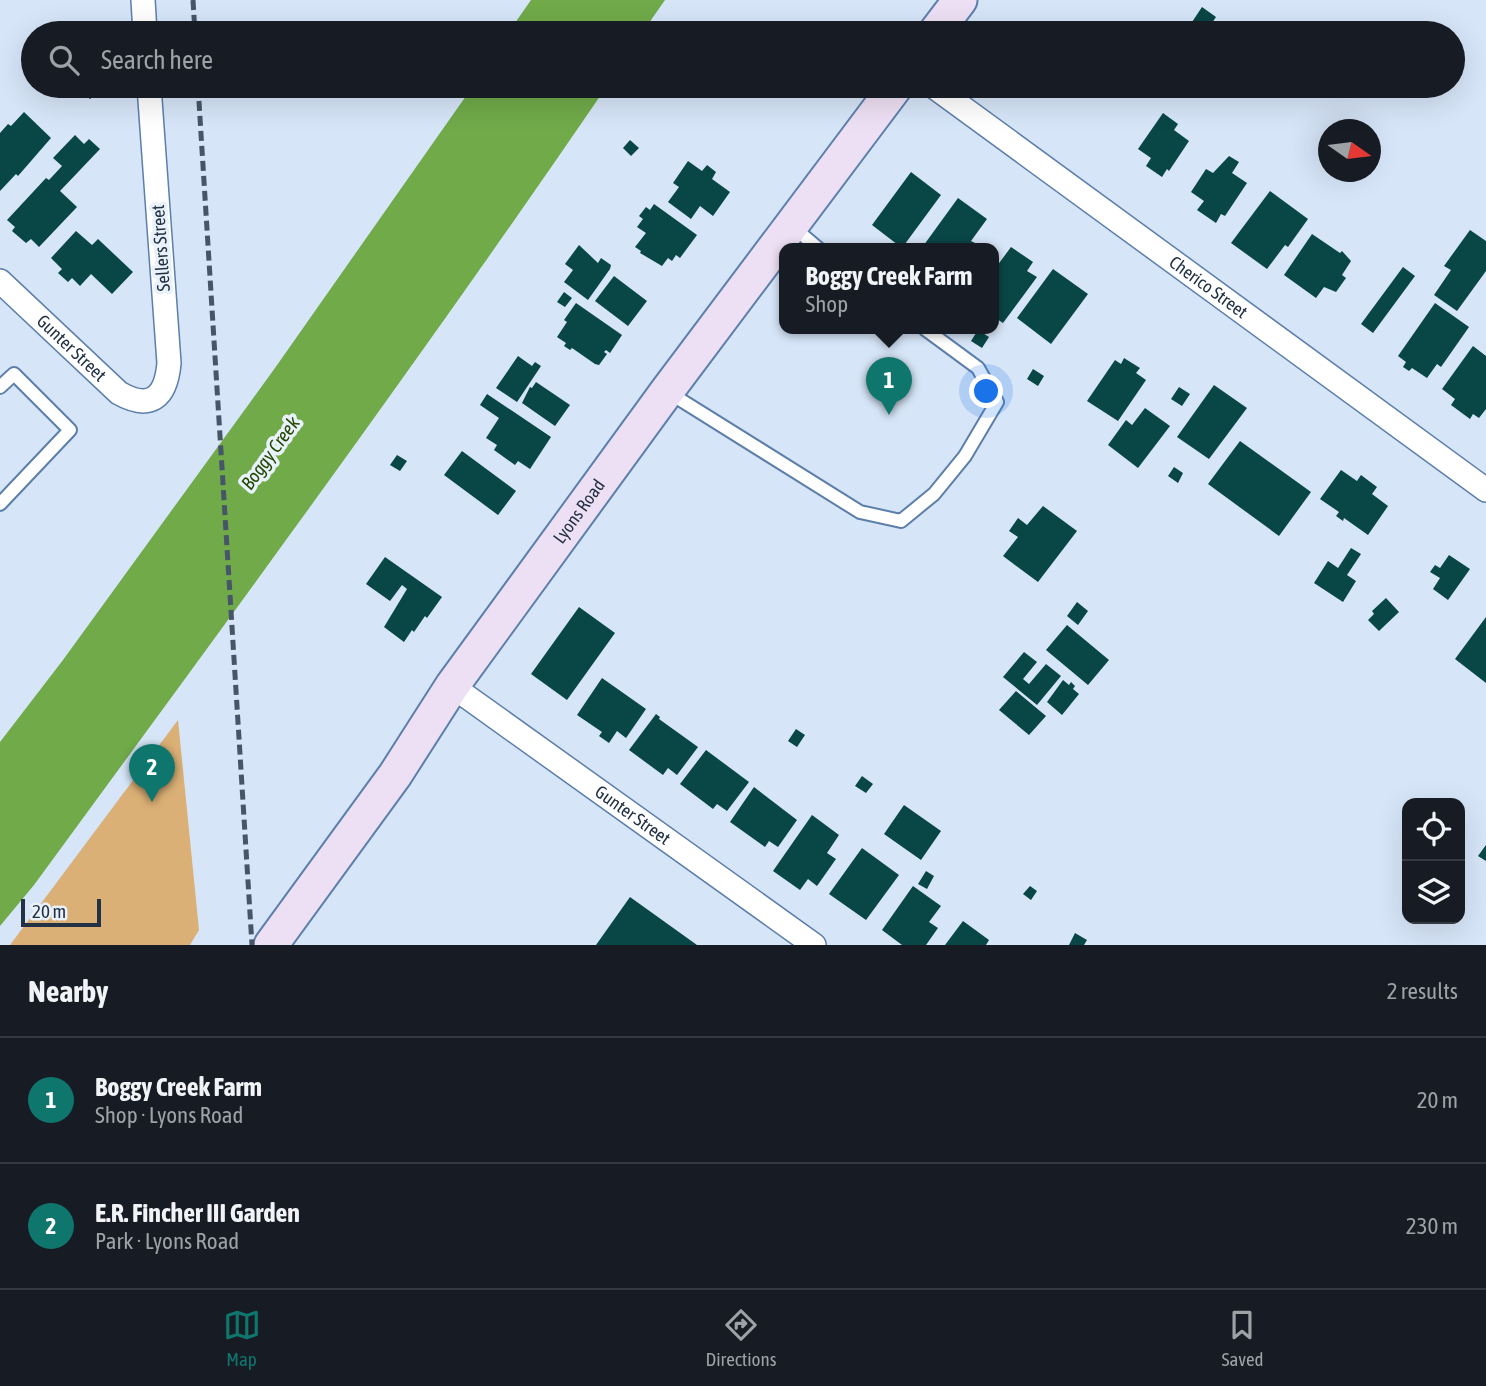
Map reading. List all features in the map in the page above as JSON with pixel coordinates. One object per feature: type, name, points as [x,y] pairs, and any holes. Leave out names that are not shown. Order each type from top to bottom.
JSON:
[{"type":"street","points":[[143,0],[144,21]]},
{"type":"street","points":[[944,21],[960,0]]},
{"type":"street","name":"Sellers Street","points":[[148,402],[160,394],[167,380],[169,363],[150,98]]},
{"type":"street","name":"Lyons Road","points":[[271,945],[396,775],[452,686],[667,391],[887,98]]},
{"type":"street","name":"Cherico Street","points":[[949,98],[1486,489]]},
{"type":"street","name":"Gunter Street","points":[[0,281],[118,393],[132,400],[148,402]]},
{"type":"street","name":"Gunter Street","points":[[452,686],[814,945]]},
{"type":"lane","points":[[790,225],[812,243]]},
{"type":"lane","points":[[667,391],[860,512],[901,522],[934,494],[965,456],[997,402],[978,368],[932,334]]},
{"type":"lane","points":[[0,387],[14,374],[70,430],[0,504]]},
{"type":"shaded area","points":[[178,720],[199,930],[190,945],[10,945]]},
{"type":"water","points":[[531,0],[665,0],[650,21],[516,21]]},
{"type":"water","name":"Boggy Creek","points":[[465,98],[599,98],[324,488],[34,885],[0,926],[0,742],[63,660],[275,368]]},
{"type":"building","points":[[1202,7],[1216,17],[1213,21],[1193,21]]},
{"type":"building","points":[[24,112],[51,138],[18,176],[16,174],[0,191],[0,133]]},
{"type":"building","points":[[1163,113],[1178,124],[1174,130],[1189,141],[1162,177],[1146,166],[1151,158],[1138,149]]},
{"type":"building","points":[[75,135],[84,144],[89,139],[100,149],[60,191],[77,207],[39,247],[31,239],[26,243],[12,231],[15,227],[7,220],[46,178],[49,180],[62,166],[53,158]]},
{"type":"building","points":[[630,140],[639,148],[631,156],[623,148]]},
{"type":"building","points":[[1229,156],[1239,162],[1232,173],[1247,183],[1225,216],[1221,214],[1216,223],[1197,210],[1204,201],[1191,192],[1206,169],[1213,173]]},
{"type":"building","points":[[688,161],[702,171],[707,165],[716,172],[712,179],[730,192],[713,216],[700,206],[691,219],[668,202],[679,187],[673,183]]},
{"type":"building","points":[[911,172],[941,195],[906,243],[895,243],[872,225]]},
{"type":"building","points":[[1270,191],[1308,219],[1288,247],[1285,245],[1267,269],[1231,243]]},
{"type":"building","points":[[958,198],[987,219],[971,241],[975,243],[925,243]]},
{"type":"building","points":[[654,204],[697,235],[680,258],[676,255],[672,261],[668,258],[662,266],[635,247],[646,233],[637,227],[643,219],[639,216],[646,207],[650,210]]},
{"type":"building","points":[[1470,230],[1486,241],[1486,271],[1457,311],[1434,295],[1451,270],[1444,266]]},
{"type":"building","points":[[76,231],[92,245],[98,239],[133,272],[112,294],[91,274],[80,286],[72,278],[68,282],[58,273],[62,269],[51,258]]},
{"type":"building","points":[[1312,234],[1340,253],[1342,251],[1351,261],[1342,275],[1346,278],[1336,292],[1324,287],[1316,298],[1284,275]]},
{"type":"building","points":[[579,245],[598,263],[601,258],[611,265],[588,300],[564,282],[573,270],[565,264]]},
{"type":"building","points":[[1011,247],[1033,262],[1027,271],[1037,277],[1003,323],[999,320],[999,263]]},
{"type":"building","points":[[1403,267],[1415,276],[1373,333],[1361,324]]},
{"type":"building","points":[[1053,269],[1088,294],[1051,344],[1017,318]]},
{"type":"building","points":[[614,276],[647,301],[628,326],[595,301]]},
{"type":"building","points":[[564,292],[572,298],[565,307],[557,302]]},
{"type":"building","points":[[576,303],[622,335],[610,353],[606,350],[604,352],[607,354],[599,365],[564,346],[566,343],[557,337],[567,322],[564,320]]},
{"type":"building","points":[[1435,303],[1469,327],[1441,367],[1437,364],[1427,378],[1412,368],[1409,371],[1403,367],[1406,362],[1398,356]]},
{"type":"building","points":[[975,334],[989,337],[982,348],[971,341]]},
{"type":"building","points":[[1473,346],[1486,356],[1486,409],[1479,418],[1473,414],[1470,419],[1451,405],[1455,399],[1442,389]]},
{"type":"building","points":[[518,356],[532,366],[535,362],[541,366],[517,402],[496,388]]},
{"type":"building","points":[[1124,358],[1140,368],[1136,373],[1146,380],[1118,421],[1087,401],[1115,360],[1121,364]]},
{"type":"building","points":[[1033,369],[1044,376],[1038,386],[1027,379]]},
{"type":"building","points":[[536,382],[570,405],[555,426],[522,403],[530,387]]},
{"type":"building","points":[[1214,385],[1247,408],[1209,459],[1177,437]]},
{"type":"building","points":[[1179,387],[1190,394],[1182,406],[1171,399]]},
{"type":"building","points":[[487,394],[551,437],[530,469],[518,461],[515,465],[494,450],[497,445],[486,438],[499,418],[480,405]]},
{"type":"building","points":[[1145,408],[1170,426],[1138,468],[1108,445],[1126,420],[1132,425]]},
{"type":"building","points":[[1240,441],[1311,492],[1279,536],[1208,484]]},
{"type":"building","points":[[462,451],[516,491],[498,515],[444,475]]},
{"type":"building","points":[[397,455],[407,461],[400,471],[390,465]]},
{"type":"building","points":[[1174,467],[1183,473],[1178,483],[1168,476]]},
{"type":"building","points":[[1341,470],[1357,481],[1361,475],[1377,487],[1372,494],[1388,506],[1368,535],[1344,518],[1343,521],[1336,516],[1339,512],[1320,499]]},
{"type":"building","points":[[1043,506],[1077,531],[1038,582],[1003,556],[1018,537],[1009,531],[1018,518],[1027,525]]},
{"type":"building","points":[[1351,548],[1361,554],[1347,575],[1356,581],[1343,602],[1314,583],[1328,561],[1338,568]]},
{"type":"building","points":[[1449,555],[1470,569],[1448,600],[1433,589],[1440,578],[1430,572],[1435,565],[1440,568]]},
{"type":"building","points":[[385,557],[442,597],[404,642],[384,627],[407,589],[402,585],[390,601],[366,584]]},
{"type":"building","points":[[1386,598],[1399,612],[1379,631],[1368,620],[1374,614],[1372,611]]},
{"type":"building","points":[[1077,602],[1088,611],[1078,625],[1067,616]]},
{"type":"building","points":[[579,607],[615,633],[567,700],[531,674]]},
{"type":"building","points":[[1486,617],[1486,683],[1455,659]]},
{"type":"building","points":[[1067,625],[1109,660],[1088,685],[1046,650]]},
{"type":"building","points":[[1024,652],[1037,662],[1023,679],[1029,684],[1046,664],[1061,676],[1037,705],[1003,677]]},
{"type":"building","points":[[602,678],[646,709],[626,738],[617,731],[609,743],[599,736],[602,732],[577,715]]},
{"type":"building","points":[[1063,680],[1069,685],[1071,682],[1075,686],[1073,689],[1079,694],[1062,715],[1047,702]]},
{"type":"building","points":[[1016,691],[1046,716],[1029,735],[999,710]]},
{"type":"building","points":[[656,714],[698,747],[677,775],[668,768],[663,775],[629,750]]},
{"type":"building","points":[[796,729],[805,735],[797,747],[788,741]]},
{"type":"building","points":[[706,750],[749,782],[727,811],[717,804],[713,809],[680,784]]},
{"type":"building","points":[[862,776],[873,784],[866,793],[855,786]]},
{"type":"building","points":[[754,787],[797,820],[778,847],[769,841],[765,847],[730,822]]},
{"type":"building","points":[[904,805],[941,831],[921,860],[884,834]]},
{"type":"building","points":[[812,815],[839,835],[827,853],[836,859],[817,886],[808,879],[800,890],[773,871]]},
{"type":"building","points":[[1486,845],[1486,861],[1478,856]]},
{"type":"building","points":[[862,848],[899,875],[866,920],[829,894]]},
{"type":"building","points":[[926,871],[934,876],[927,889],[918,884]]},
{"type":"building","points":[[913,886],[941,906],[929,922],[938,928],[926,945],[902,945],[882,930]]},
{"type":"building","points":[[1030,886],[1037,891],[1031,900],[1023,894]]},
{"type":"building","points":[[630,897],[697,945],[596,945]]},
{"type":"building","points":[[963,921],[989,940],[986,945],[945,945]]},
{"type":"building","points":[[1075,933],[1087,940],[1084,945],[1069,945]]},
{"type":"railway","points":[[193,0],[194,21]]},
{"type":"railway","points":[[199,98],[252,945]]},
{"type":"place","name":"Boggy Creek Farm","points":[[889,415]]},
{"type":"place","name":"E.R. Fincher III Garden","points":[[152,802]]}]
